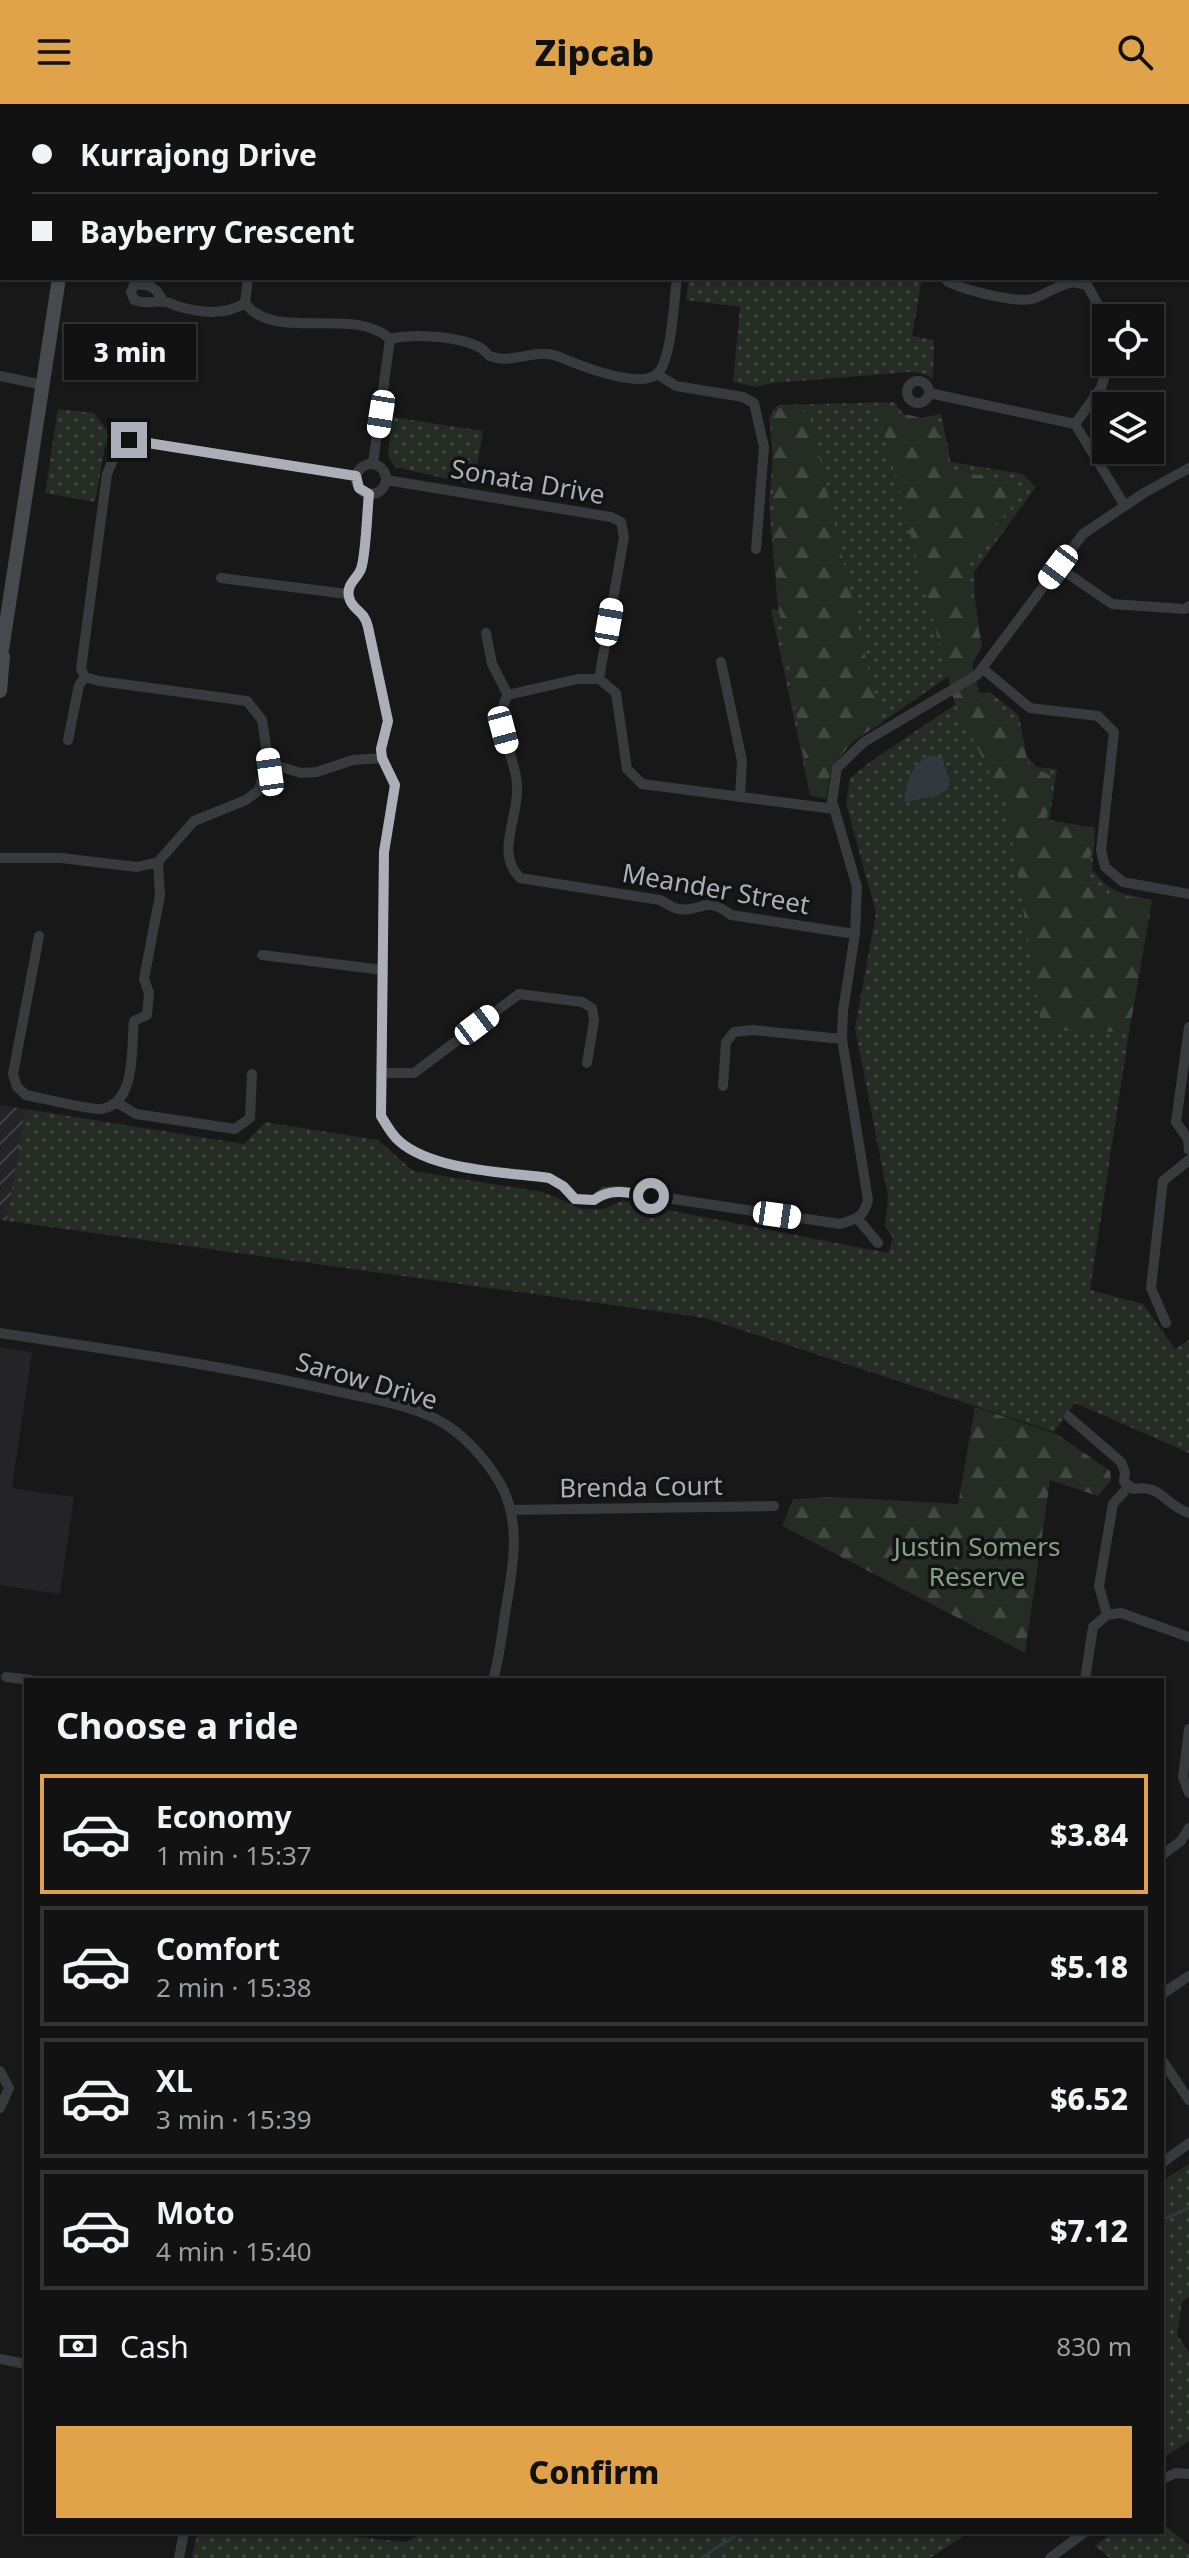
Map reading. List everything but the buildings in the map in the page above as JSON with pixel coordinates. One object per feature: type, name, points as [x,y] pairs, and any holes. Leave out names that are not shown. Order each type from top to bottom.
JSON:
[{"type":"street","points":[[0,663],[59,280]]},
{"type":"street","points":[[248,280],[245,303],[262,317],[302,324],[332,322],[356,326],[381,331],[390,339]]},
{"type":"street","points":[[390,339],[406,335],[447,339],[479,347],[490,356],[510,359],[530,352],[554,355],[570,363],[645,379],[657,374],[666,359],[677,280]]},
{"type":"street","points":[[947,281],[960,288],[1027,300],[1041,296],[1057,284],[1072,280],[1087,285],[1098,304]]},
{"type":"street","points":[[163,301],[221,312],[234,310],[245,303]]},
{"type":"street","points":[[373,463],[390,339]]},
{"type":"street","points":[[657,374],[676,386],[743,397],[754,403],[764,447],[756,549]]},
{"type":"street","points":[[0,376],[43,385]]},
{"type":"street","points":[[1075,424],[1101,388],[1105,376]]},
{"type":"street","points":[[929,393],[1075,424],[1125,506]]},
{"type":"street","points":[[85,677],[81,669],[107,474],[121,441],[356,476]]},
{"type":"street","points":[[373,463],[384,471],[386,480],[380,491],[369,494],[359,488],[356,476],[363,465],[373,463]]},
{"type":"street","points":[[369,494],[361,571],[351,582],[347,594],[352,605],[365,615],[388,721],[381,749],[382,758],[395,785],[384,852],[381,1116],[397,1140],[420,1155],[449,1163],[549,1178],[563,1186],[575,1199],[594,1200],[604,1192],[620,1191],[840,1224],[858,1219],[865,1212],[868,1200],[842,1039],[843,1011],[855,934],[857,887],[832,801],[837,768],[864,742],[977,675],[1083,534],[1189,468]]},
{"type":"street","name":"Sonata Drive","points":[[386,480],[611,517],[621,522],[624,537],[599,679]]},
{"type":"street","points":[[1058,567],[1112,604],[1185,609],[1189,606]]},
{"type":"street","points":[[221,578],[347,594]]},
{"type":"street","points":[[486,633],[492,664],[508,695],[578,679],[599,679],[616,693],[627,769],[642,784],[834,809]]},
{"type":"street","points":[[0,691],[5,637]]},
{"type":"street","points":[[721,662],[742,761],[740,797]]},
{"type":"street","points":[[982,668],[1030,708],[1098,716],[1114,732],[1101,850],[1105,867],[1123,882],[1189,894]]},
{"type":"street","points":[[68,740],[79,685],[85,677]]},
{"type":"street","points":[[85,677],[247,701],[262,720],[270,772]]},
{"type":"street","name":"Meander Street","points":[[508,695],[501,706],[503,730],[517,783],[516,809],[506,855],[511,869],[520,878],[660,900],[677,909],[702,904],[719,906],[731,915],[855,934]]},
{"type":"street","points":[[0,858],[61,858],[137,867],[158,862],[194,821],[246,800],[259,790],[263,775],[281,767],[301,773],[317,772],[353,760],[382,758]]},
{"type":"street","points":[[39,936],[13,1074],[17,1087],[26,1095],[101,1109],[116,1102],[129,1081],[134,1021],[147,1015],[149,993],[144,979],[160,895],[158,862]]},
{"type":"street","points":[[262,955],[383,970]]},
{"type":"street","points":[[381,1073],[414,1073],[519,994],[582,1002],[592,1008],[594,1021],[587,1063]]},
{"type":"street","points":[[1189,1027],[1176,1122],[1188,1139],[1189,1150]]},
{"type":"street","points":[[723,1086],[726,1042],[734,1032],[753,1030],[842,1039]]},
{"type":"street","points":[[116,1102],[136,1114],[235,1129],[250,1118],[252,1074]]},
{"type":"street","points":[[1166,1323],[1151,1288],[1163,1181],[1189,1160]]},
{"type":"street","points":[[858,1219],[878,1243]]},
{"type":"street","name":"Sarow Drive","points":[[0,1333],[251,1372],[408,1408],[437,1419],[461,1436],[484,1460],[501,1485],[510,1510],[514,1535],[513,1565],[493,1678]]},
{"type":"street","points":[[1069,1417],[1121,1462],[1125,1472],[1124,1482],[1134,1489],[1147,1487],[1158,1492],[1173,1508],[1189,1513]]},
{"type":"street","points":[[1107,1615],[1099,1586],[1113,1504],[1129,1486]]},
{"type":"street","name":"Brenda Court","points":[[510,1510],[774,1506]]},
{"type":"street","points":[[1085,1678],[1093,1627],[1107,1615],[1121,1613],[1189,1637]]},
{"type":"street","points":[[6,1677],[24,1679]]},
{"type":"street","points":[[1189,1729],[1183,1777],[1189,1793]]},
{"type":"street","points":[[1164,1854],[1181,1841],[1189,1828]]},
{"type":"street","points":[[1164,1993],[1189,1976]]},
{"type":"street","points":[[1164,2063],[1189,2100]]},
{"type":"street","points":[[0,2071],[9,2088],[0,2108]]},
{"type":"street","points":[[1164,2162],[1189,2143]]},
{"type":"street","points":[[0,2359],[24,2364]]},
{"type":"street","points":[[1164,2478],[1176,2473],[1189,2474]]},
{"type":"street","points":[[179,2558],[184,2534]]},
{"type":"street","points":[[1050,2558],[1082,2534]]},
{"type":"shaded area","points":[[935,755],[942,758],[950,781],[948,789],[937,796],[904,802],[912,772],[921,761]]},
{"type":"shaded area","points":[[0,1105],[25,1109],[7,1221],[0,1220]]},
{"type":"shaded area","points":[[0,1347],[32,1352],[12,1488],[74,1497],[60,1594],[0,1585]]},
{"type":"green space","points":[[689,280],[922,280],[912,336],[934,340],[933,379],[925,374],[910,372],[756,387],[733,382],[740,307],[686,300]]},
{"type":"green space","points":[[894,402],[908,420],[941,414],[951,462],[1023,474],[1036,487],[974,572],[982,647],[964,666],[844,748],[832,768],[824,797],[810,795],[771,609],[778,610],[769,503],[773,454],[769,418],[780,405]]},
{"type":"green space","points":[[877,407],[937,422],[951,470],[1012,482],[1023,494],[968,557],[971,593],[982,647],[972,664],[981,700],[1021,728],[1028,764],[1053,777],[1046,823],[1095,828],[1085,870],[1098,892],[1152,900],[1129,1032],[1042,1030],[1007,807],[955,704]]},
{"type":"green space","points":[[779,408],[809,412],[881,724],[857,737],[831,767],[826,799],[810,795],[779,607],[774,545],[772,417]]},
{"type":"green space","points":[[58,409],[94,413],[113,438],[105,446],[95,502],[45,493]]},
{"type":"green space","points":[[392,417],[483,431],[474,485],[395,467],[388,456]]},
{"type":"green space","points":[[974,692],[992,693],[1019,716],[1026,755],[1037,767],[1057,769],[1049,820],[1095,828],[1092,869],[1098,877],[1118,891],[1152,900],[1090,1290],[1143,1304],[1175,1349],[1189,1340],[1189,1453],[1075,1403],[1054,1432],[705,1318],[7,1221],[25,1109],[244,1144],[265,1122],[378,1140],[413,1171],[543,1192],[582,1209],[604,1209],[621,1201],[888,1253],[893,1238],[885,1226],[888,1197],[855,1028],[876,913],[846,803],[850,778]]},
{"type":"green space","name":"Justin Somers Reserve","points":[[975,1407],[1057,1434],[1110,1471],[1111,1480],[1098,1496],[1050,1480],[1025,1653],[782,1526],[793,1499],[833,1497],[958,1504]]},
{"type":"green space","points":[[1189,2164],[1189,2297],[1182,2302],[1177,2335],[1189,2352],[1189,2441],[1164,2458],[1164,2180]]},
{"type":"green space","points":[[1164,2525],[1189,2545],[1189,2558],[1110,2558],[1095,2546],[1110,2534],[1164,2534]]},
{"type":"green space","points":[[197,2534],[335,2534],[405,2542],[422,2534],[967,2534],[930,2558],[193,2558]]},
{"type":"waterway","points":[[1164,2219],[1189,2208]]},
{"type":"waterway","points":[[701,2558],[738,2534]]},
{"type":"route","points":[[129,440],[356,476],[356,484],[369,494],[361,571],[351,582],[347,594],[352,605],[365,615],[388,721],[381,749],[382,758],[395,785],[394,806],[384,852],[381,1116],[397,1140],[420,1155],[449,1163],[549,1178],[563,1186],[575,1199],[594,1200],[604,1192],[620,1191],[651,1196]]}]
